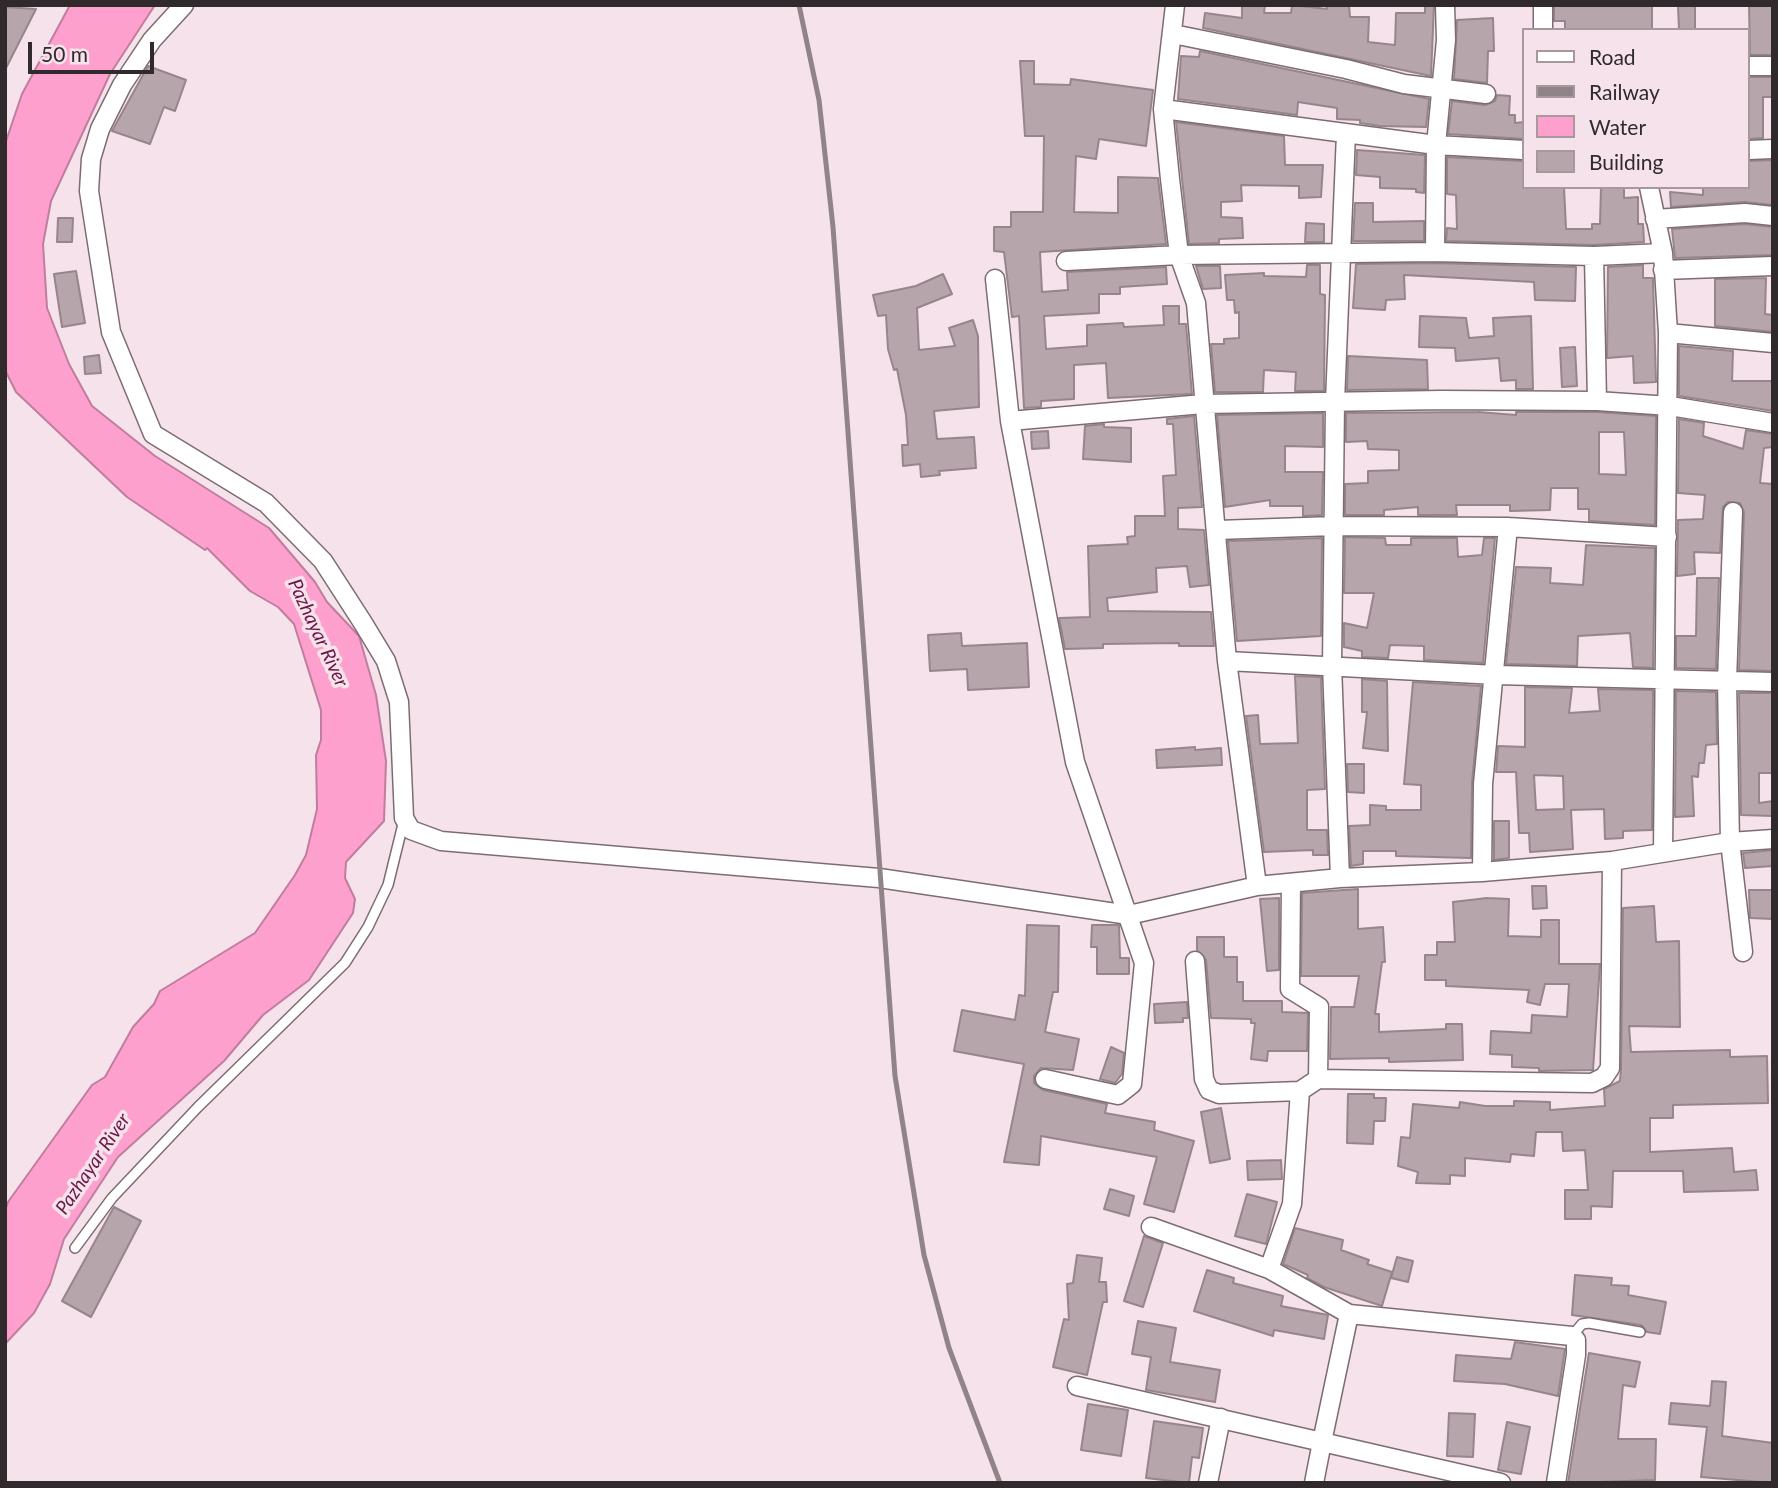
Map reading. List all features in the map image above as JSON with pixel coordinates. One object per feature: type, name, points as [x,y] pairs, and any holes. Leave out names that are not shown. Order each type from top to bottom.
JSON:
[{"type":"street","points":[[184,5],[152,40],[122,85],[100,130],[92,159],[89,191],[111,332],[153,434],[266,503],[323,561],[363,623],[386,662],[399,702],[404,818],[411,830],[442,841],[879,878],[1129,915],[1257,886],[1340,878],[1482,872],[1612,861],[1730,842],[1773,839]]},
{"type":"street","points":[[1175,5],[1163,109],[1179,256],[1196,303],[1227,661],[1257,886]]},
{"type":"street","points":[[1435,252],[1436,145],[1446,40],[1445,5]]},
{"type":"street","points":[[1543,5],[1543,28]]},
{"type":"street","points":[[1173,34],[1440,90],[1486,94]]},
{"type":"street","points":[[1750,66],[1773,66]]},
{"type":"street","points":[[1163,109],[1436,145],[1522,150]]},
{"type":"street","points":[[1340,878],[1332,665],[1335,402],[1346,132]]},
{"type":"street","points":[[1750,150],[1773,149]]},
{"type":"street","points":[[1649,189],[1663,261],[1670,406],[1663,852]]},
{"type":"street","points":[[1655,219],[1745,213],[1773,216]]},
{"type":"street","points":[[1066,261],[1179,256],[1435,252],[1594,256],[1773,265]]},
{"type":"street","points":[[1594,256],[1597,401]]},
{"type":"street","points":[[995,279],[1010,421],[1075,762],[1144,963],[1132,1084],[1118,1095],[1045,1079]]},
{"type":"street","points":[[1668,333],[1773,343]]},
{"type":"street","points":[[1010,421],[1203,404],[1597,401],[1670,406],[1773,423]]},
{"type":"street","points":[[1733,512],[1727,681],[1730,842],[1742,952]]},
{"type":"street","points":[[1217,530],[1334,526],[1508,527],[1667,537]]},
{"type":"street","points":[[1482,872],[1483,784],[1496,675],[1508,527]]},
{"type":"street","points":[[1227,661],[1496,675],[1773,682]]},
{"type":"street","points":[[1195,961],[1204,1079],[1209,1090],[1219,1094],[1300,1091],[1318,1079],[1592,1083],[1604,1077],[1610,1068],[1612,861]]},
{"type":"street","points":[[1291,883],[1290,989],[1320,1007],[1318,1079]]},
{"type":"street","points":[[1269,1269],[1292,1203],[1300,1091]]},
{"type":"street","points":[[1151,1227],[1269,1269],[1349,1314],[1572,1336],[1576,1339],[1576,1355],[1556,1483]]},
{"type":"street","points":[[1314,1483],[1349,1314]]},
{"type":"street","points":[[1077,1386],[1322,1442],[1446,1476],[1501,1483]]},
{"type":"street","points":[[1208,1483],[1221,1418]]},
{"type":"lane","points":[[75,1248],[112,1198],[198,1107],[345,963],[368,928],[388,885],[404,818]]},
{"type":"lane","points":[[1572,1336],[1582,1324],[1589,1323],[1640,1332]]},
{"type":"water","name":"Pazhayar River","points":[[70,5],[155,5],[110,74],[51,201],[43,244],[47,308],[69,364],[92,406],[155,456],[269,528],[315,582],[327,602],[359,636],[376,695],[386,761],[384,821],[346,862],[345,878],[355,899],[353,913],[309,980],[263,1015],[224,1061],[118,1157],[64,1239],[50,1284],[34,1313],[5,1344],[5,1211],[8,1202],[92,1085],[105,1077],[133,1027],[154,1004],[160,991],[255,933],[295,875],[306,855],[317,809],[316,755],[321,740],[321,710],[294,624],[278,607],[250,591],[207,548],[205,550],[127,497],[16,392],[5,370],[5,144],[22,94]]},
{"type":"building","points":[[1242,5],[1265,5],[1264,13],[1291,13],[1292,5],[1327,9],[1326,5],[1349,5],[1350,17],[1369,17],[1368,42],[1395,45],[1396,13],[1425,13],[1425,5],[1434,5],[1431,76],[1203,28],[1205,13],[1242,18]]},
{"type":"building","points":[[1554,5],[1652,5],[1652,28],[1565,28],[1565,21],[1554,21]]},
{"type":"building","points":[[1678,5],[1695,5],[1695,28],[1679,28]]},
{"type":"building","points":[[1749,5],[1773,5],[1773,55],[1750,55]]},
{"type":"building","points":[[5,7],[36,9],[5,70]]},
{"type":"building","points":[[1493,18],[1494,51],[1488,51],[1487,83],[1454,79],[1457,20]]},
{"type":"building","points":[[1200,51],[1429,99],[1426,127],[1380,126],[1360,123],[1360,120],[1337,119],[1337,108],[1298,102],[1297,115],[1178,99],[1181,56],[1199,57]]},
{"type":"building","points":[[1020,61],[1034,61],[1034,84],[1070,85],[1071,79],[1153,90],[1146,146],[1099,139],[1096,159],[1076,156],[1074,212],[1118,213],[1118,177],[1158,178],[1166,244],[1040,252],[1042,292],[1068,290],[1067,272],[1166,267],[1167,284],[1120,287],[1120,294],[1099,294],[1099,313],[1044,316],[1046,349],[1087,346],[1087,325],[1164,325],[1163,306],[1179,306],[1179,324],[1186,324],[1192,394],[1108,398],[1106,363],[1074,365],[1074,399],[1041,401],[1041,407],[1024,408],[1019,316],[1012,317],[1004,252],[994,251],[994,227],[1011,227],[1011,212],[1043,212],[1044,136],[1025,136]]},
{"type":"building","points":[[148,66],[186,80],[175,111],[164,107],[150,144],[112,131]]},
{"type":"building","points":[[1750,77],[1773,77],[1773,97],[1763,97],[1763,138],[1750,139]]},
{"type":"building","points":[[1497,95],[1510,96],[1509,115],[1515,115],[1515,123],[1522,122],[1522,139],[1448,134],[1452,101],[1485,105],[1495,101]]},
{"type":"building","points":[[1176,122],[1284,136],[1285,165],[1323,165],[1321,197],[1299,198],[1299,186],[1241,185],[1242,201],[1221,202],[1221,217],[1242,218],[1243,238],[1219,239],[1219,243],[1189,244]]},
{"type":"building","points":[[1357,150],[1425,155],[1424,193],[1416,192],[1416,189],[1380,188],[1380,177],[1356,175]]},
{"type":"building","points":[[1447,157],[1522,161],[1522,189],[1564,189],[1566,229],[1592,229],[1592,224],[1600,224],[1601,189],[1624,189],[1624,198],[1638,197],[1638,224],[1643,224],[1644,242],[1594,245],[1446,241],[1447,228],[1457,229],[1456,195],[1447,194]]},
{"type":"building","points":[[1773,160],[1773,205],[1744,202],[1671,207],[1670,192],[1703,195],[1703,189],[1750,189],[1750,161]]},
{"type":"building","points":[[1355,203],[1373,203],[1373,222],[1424,221],[1424,241],[1353,241]]},
{"type":"building","points":[[58,218],[73,218],[72,242],[57,242]]},
{"type":"building","points":[[1306,223],[1324,224],[1324,242],[1305,242]]},
{"type":"building","points":[[1745,224],[1773,227],[1773,255],[1675,258],[1672,229]]},
{"type":"building","points":[[1356,264],[1576,267],[1575,301],[1535,300],[1534,282],[1404,275],[1405,299],[1386,300],[1385,310],[1353,308]]},
{"type":"building","points":[[1307,265],[1320,265],[1320,294],[1325,295],[1324,391],[1295,391],[1296,372],[1264,370],[1263,392],[1215,392],[1211,344],[1224,344],[1224,339],[1239,338],[1239,312],[1235,313],[1234,300],[1227,300],[1225,275],[1264,273],[1264,276],[1306,277]]},
{"type":"building","points":[[1643,265],[1643,278],[1653,278],[1656,382],[1634,383],[1633,356],[1607,358],[1608,267]]},
{"type":"building","points":[[1196,266],[1220,266],[1221,288],[1203,289]]},
{"type":"building","points":[[76,271],[85,323],[62,327],[54,274]]},
{"type":"building","points":[[943,274],[952,294],[917,308],[919,350],[955,346],[949,328],[973,320],[978,336],[979,407],[934,411],[937,439],[974,437],[976,468],[939,471],[940,475],[921,477],[920,464],[903,466],[902,445],[908,445],[906,415],[897,369],[894,370],[888,349],[886,315],[878,316],[873,295],[916,286]]},
{"type":"building","points":[[1766,278],[1765,314],[1773,315],[1773,332],[1715,326],[1715,279]]},
{"type":"building","points":[[1420,316],[1466,318],[1469,338],[1494,336],[1493,318],[1531,316],[1533,389],[1516,389],[1516,380],[1501,381],[1499,358],[1456,361],[1455,348],[1419,347]]},
{"type":"building","points":[[1679,346],[1733,351],[1732,381],[1773,381],[1773,411],[1679,396]]},
{"type":"building","points":[[1575,347],[1577,386],[1562,387],[1560,348]]},
{"type":"building","points":[[99,355],[101,373],[85,374],[84,357]]},
{"type":"building","points":[[1348,356],[1427,360],[1428,389],[1347,390]]},
{"type":"building","points":[[1478,412],[1516,415],[1516,412],[1597,412],[1656,416],[1655,525],[1589,521],[1589,509],[1578,509],[1578,488],[1551,488],[1550,510],[1510,511],[1510,505],[1456,505],[1457,515],[1418,515],[1418,507],[1384,510],[1384,515],[1345,515],[1345,484],[1368,483],[1368,471],[1399,470],[1399,450],[1368,449],[1367,441],[1346,442],[1346,413]],"holes":[[[1599,432],[1624,432],[1626,475],[1599,474]]]},
{"type":"building","points":[[1323,413],[1323,447],[1285,446],[1285,472],[1323,472],[1322,515],[1303,516],[1303,506],[1270,506],[1270,500],[1225,507],[1217,415]]},
{"type":"building","points":[[1194,416],[1202,507],[1178,508],[1178,529],[1204,530],[1209,585],[1190,587],[1187,566],[1156,568],[1157,592],[1107,598],[1108,611],[1211,612],[1214,646],[1179,646],[1179,643],[1103,644],[1103,648],[1065,649],[1059,618],[1090,617],[1088,546],[1128,544],[1127,537],[1135,536],[1135,516],[1165,516],[1163,476],[1176,475],[1173,424],[1167,424],[1167,419]]},
{"type":"building","points":[[1679,419],[1704,423],[1703,436],[1743,449],[1746,430],[1773,434],[1773,447],[1764,448],[1760,483],[1773,484],[1773,671],[1739,670],[1744,512],[1740,503],[1728,502],[1723,507],[1720,553],[1694,552],[1695,574],[1677,576],[1678,520],[1703,519],[1705,495],[1678,493]]},
{"type":"building","points":[[1104,424],[1104,427],[1131,428],[1131,462],[1083,459],[1085,426]]},
{"type":"building","points":[[1048,431],[1049,448],[1032,449],[1031,432]]},
{"type":"building","points":[[1345,537],[1385,538],[1386,545],[1411,545],[1411,538],[1457,538],[1458,557],[1482,555],[1484,538],[1495,538],[1483,663],[1424,660],[1424,646],[1390,645],[1388,658],[1362,657],[1362,651],[1344,647],[1344,623],[1367,628],[1374,593],[1344,593]]},
{"type":"building","points":[[1322,538],[1321,636],[1237,641],[1228,541]]},
{"type":"building","points":[[1586,545],[1655,548],[1653,668],[1633,667],[1630,633],[1578,636],[1577,666],[1506,664],[1516,567],[1551,568],[1550,583],[1583,585]]},
{"type":"building","points":[[1697,578],[1719,578],[1716,669],[1676,668],[1676,636],[1696,636]]},
{"type":"building","points":[[961,633],[962,646],[1027,643],[1029,687],[968,690],[967,669],[930,671],[928,635]]},
{"type":"building","points":[[1295,676],[1321,677],[1325,789],[1307,790],[1307,830],[1327,830],[1328,855],[1313,855],[1313,850],[1264,852],[1246,716],[1258,715],[1260,744],[1298,743]]},
{"type":"building","points":[[1362,679],[1387,681],[1388,751],[1363,748],[1367,712],[1362,712]]},
{"type":"building","points":[[1413,682],[1481,686],[1472,783],[1471,858],[1396,856],[1396,851],[1363,851],[1363,864],[1351,866],[1349,826],[1370,825],[1370,805],[1386,806],[1386,810],[1421,810],[1421,785],[1404,784]]},
{"type":"building","points":[[1525,687],[1572,688],[1569,713],[1600,711],[1598,689],[1653,690],[1652,830],[1623,831],[1623,838],[1605,839],[1604,809],[1571,810],[1573,849],[1530,852],[1529,833],[1519,833],[1516,772],[1496,772],[1498,746],[1525,747]],"holes":[[[1534,775],[1563,776],[1564,809],[1536,810]]]},
{"type":"building","points":[[1676,691],[1716,692],[1717,744],[1706,745],[1704,763],[1699,763],[1698,777],[1692,776],[1694,816],[1675,817]]},
{"type":"building","points":[[1739,693],[1773,693],[1773,773],[1759,773],[1759,803],[1773,801],[1773,816],[1741,815]]},
{"type":"building","points":[[1195,747],[1195,750],[1221,748],[1222,765],[1157,768],[1156,750]]},
{"type":"building","points":[[1347,764],[1364,764],[1364,793],[1348,792]]},
{"type":"building","points":[[1494,821],[1509,821],[1509,858],[1494,860]]},
{"type":"building","points":[[1773,850],[1773,866],[1745,868],[1743,853]]},
{"type":"building","points":[[1532,886],[1546,886],[1547,908],[1533,909]]},
{"type":"building","points":[[1358,889],[1358,929],[1383,927],[1385,962],[1382,962],[1375,1014],[1379,1014],[1379,1032],[1446,1029],[1446,1024],[1462,1024],[1463,1060],[1389,1062],[1389,1058],[1330,1059],[1331,1007],[1354,1007],[1359,976],[1301,976],[1302,893]]},
{"type":"building","points":[[1749,890],[1773,890],[1773,919],[1750,918]]},
{"type":"building","points":[[1279,898],[1279,970],[1267,971],[1260,899]]},
{"type":"building","points":[[1487,898],[1509,899],[1508,936],[1541,937],[1541,920],[1559,920],[1559,964],[1600,964],[1593,1070],[1539,1071],[1539,1068],[1512,1067],[1512,1055],[1490,1054],[1491,1031],[1531,1033],[1532,1015],[1567,1017],[1569,984],[1545,984],[1540,1005],[1527,1002],[1529,990],[1446,986],[1446,980],[1425,980],[1425,955],[1437,955],[1437,942],[1455,942],[1453,902]]},
{"type":"building","points":[[1654,906],[1656,942],[1679,941],[1680,1027],[1629,1026],[1631,1052],[1730,1050],[1730,1057],[1767,1056],[1768,1103],[1673,1105],[1673,1118],[1650,1118],[1650,1152],[1732,1148],[1734,1172],[1756,1170],[1758,1190],[1684,1192],[1683,1171],[1613,1171],[1612,1207],[1591,1206],[1591,1219],[1565,1219],[1565,1190],[1588,1190],[1585,1150],[1563,1151],[1562,1132],[1536,1132],[1534,1156],[1511,1154],[1510,1162],[1465,1158],[1465,1176],[1450,1175],[1450,1184],[1416,1183],[1418,1172],[1398,1166],[1401,1137],[1410,1138],[1413,1104],[1459,1108],[1460,1102],[1485,1106],[1514,1106],[1514,1101],[1550,1102],[1550,1110],[1605,1106],[1604,1089],[1620,1081],[1623,908]]},
{"type":"building","points":[[1027,925],[1059,926],[1058,992],[1053,992],[1045,1032],[1079,1039],[1073,1070],[1041,1068],[1034,1076],[1034,1083],[1043,1090],[1107,1104],[1105,1113],[1155,1122],[1154,1130],[1194,1141],[1174,1212],[1144,1204],[1157,1157],[1041,1136],[1039,1165],[1004,1162],[1024,1064],[954,1051],[962,1010],[1015,1020],[1019,995],[1025,996]]},
{"type":"building","points":[[1092,925],[1119,925],[1120,958],[1129,958],[1129,974],[1097,974],[1097,947],[1091,947]]},
{"type":"building","points":[[1197,937],[1224,937],[1224,957],[1237,957],[1237,982],[1243,982],[1243,1001],[1282,1001],[1282,1012],[1308,1013],[1307,1051],[1268,1051],[1267,1061],[1251,1059],[1255,1023],[1251,1023],[1251,1019],[1211,1018],[1206,960],[1197,950]]},
{"type":"building","points":[[1187,1002],[1188,1018],[1183,1018],[1183,1022],[1155,1023],[1154,1004]]},
{"type":"building","points":[[1111,1047],[1124,1053],[1122,1074],[1115,1083],[1100,1079]]},
{"type":"building","points":[[1348,1094],[1374,1094],[1374,1098],[1386,1098],[1385,1121],[1374,1121],[1373,1144],[1347,1143]]},
{"type":"building","points":[[1221,1108],[1230,1159],[1210,1163],[1201,1112]]},
{"type":"building","points":[[1281,1160],[1282,1179],[1248,1180],[1247,1161]]},
{"type":"building","points":[[1110,1189],[1134,1196],[1129,1216],[1104,1209]]},
{"type":"building","points":[[1247,1194],[1277,1202],[1266,1244],[1235,1236]]},
{"type":"building","points":[[114,1207],[141,1221],[91,1317],[62,1301]]},
{"type":"building","points":[[1295,1228],[1343,1240],[1341,1250],[1369,1260],[1367,1264],[1392,1272],[1382,1306],[1324,1287],[1307,1278],[1308,1275],[1283,1264]]},
{"type":"building","points":[[1144,1236],[1163,1243],[1143,1307],[1124,1301]]},
{"type":"building","points":[[1077,1255],[1102,1258],[1099,1282],[1106,1282],[1107,1302],[1103,1302],[1087,1375],[1053,1367],[1064,1319],[1069,1320],[1067,1284],[1073,1283]]},
{"type":"building","points":[[1397,1257],[1413,1261],[1408,1282],[1391,1278]]},
{"type":"building","points":[[1207,1270],[1234,1278],[1233,1283],[1283,1296],[1281,1306],[1328,1315],[1324,1339],[1274,1330],[1273,1336],[1194,1311]]},
{"type":"building","points":[[1575,1275],[1612,1278],[1611,1285],[1629,1286],[1628,1295],[1666,1302],[1660,1334],[1647,1332],[1641,1325],[1572,1315]]},
{"type":"building","points":[[1138,1321],[1176,1328],[1170,1362],[1220,1370],[1215,1402],[1146,1390],[1151,1357],[1132,1354]]},
{"type":"building","points":[[1515,1342],[1565,1349],[1558,1396],[1505,1384],[1454,1381],[1456,1355],[1511,1359]]},
{"type":"building","points":[[1589,1353],[1640,1362],[1635,1387],[1623,1385],[1618,1439],[1656,1439],[1655,1480],[1568,1483]]},
{"type":"building","points":[[1712,1381],[1726,1382],[1722,1436],[1773,1443],[1773,1483],[1701,1477],[1707,1427],[1669,1424],[1671,1403],[1710,1406]]},
{"type":"building","points":[[1088,1404],[1128,1410],[1121,1456],[1081,1450]]},
{"type":"building","points":[[1449,1413],[1475,1414],[1473,1457],[1447,1456]]},
{"type":"building","points":[[1154,1421],[1203,1428],[1199,1458],[1192,1457],[1189,1483],[1146,1478]]},
{"type":"building","points":[[1507,1422],[1530,1427],[1521,1474],[1498,1470]]},
{"type":"railway","points":[[799,5],[819,100],[833,227],[895,1076],[924,1255],[949,1348],[1000,1483]]}]
